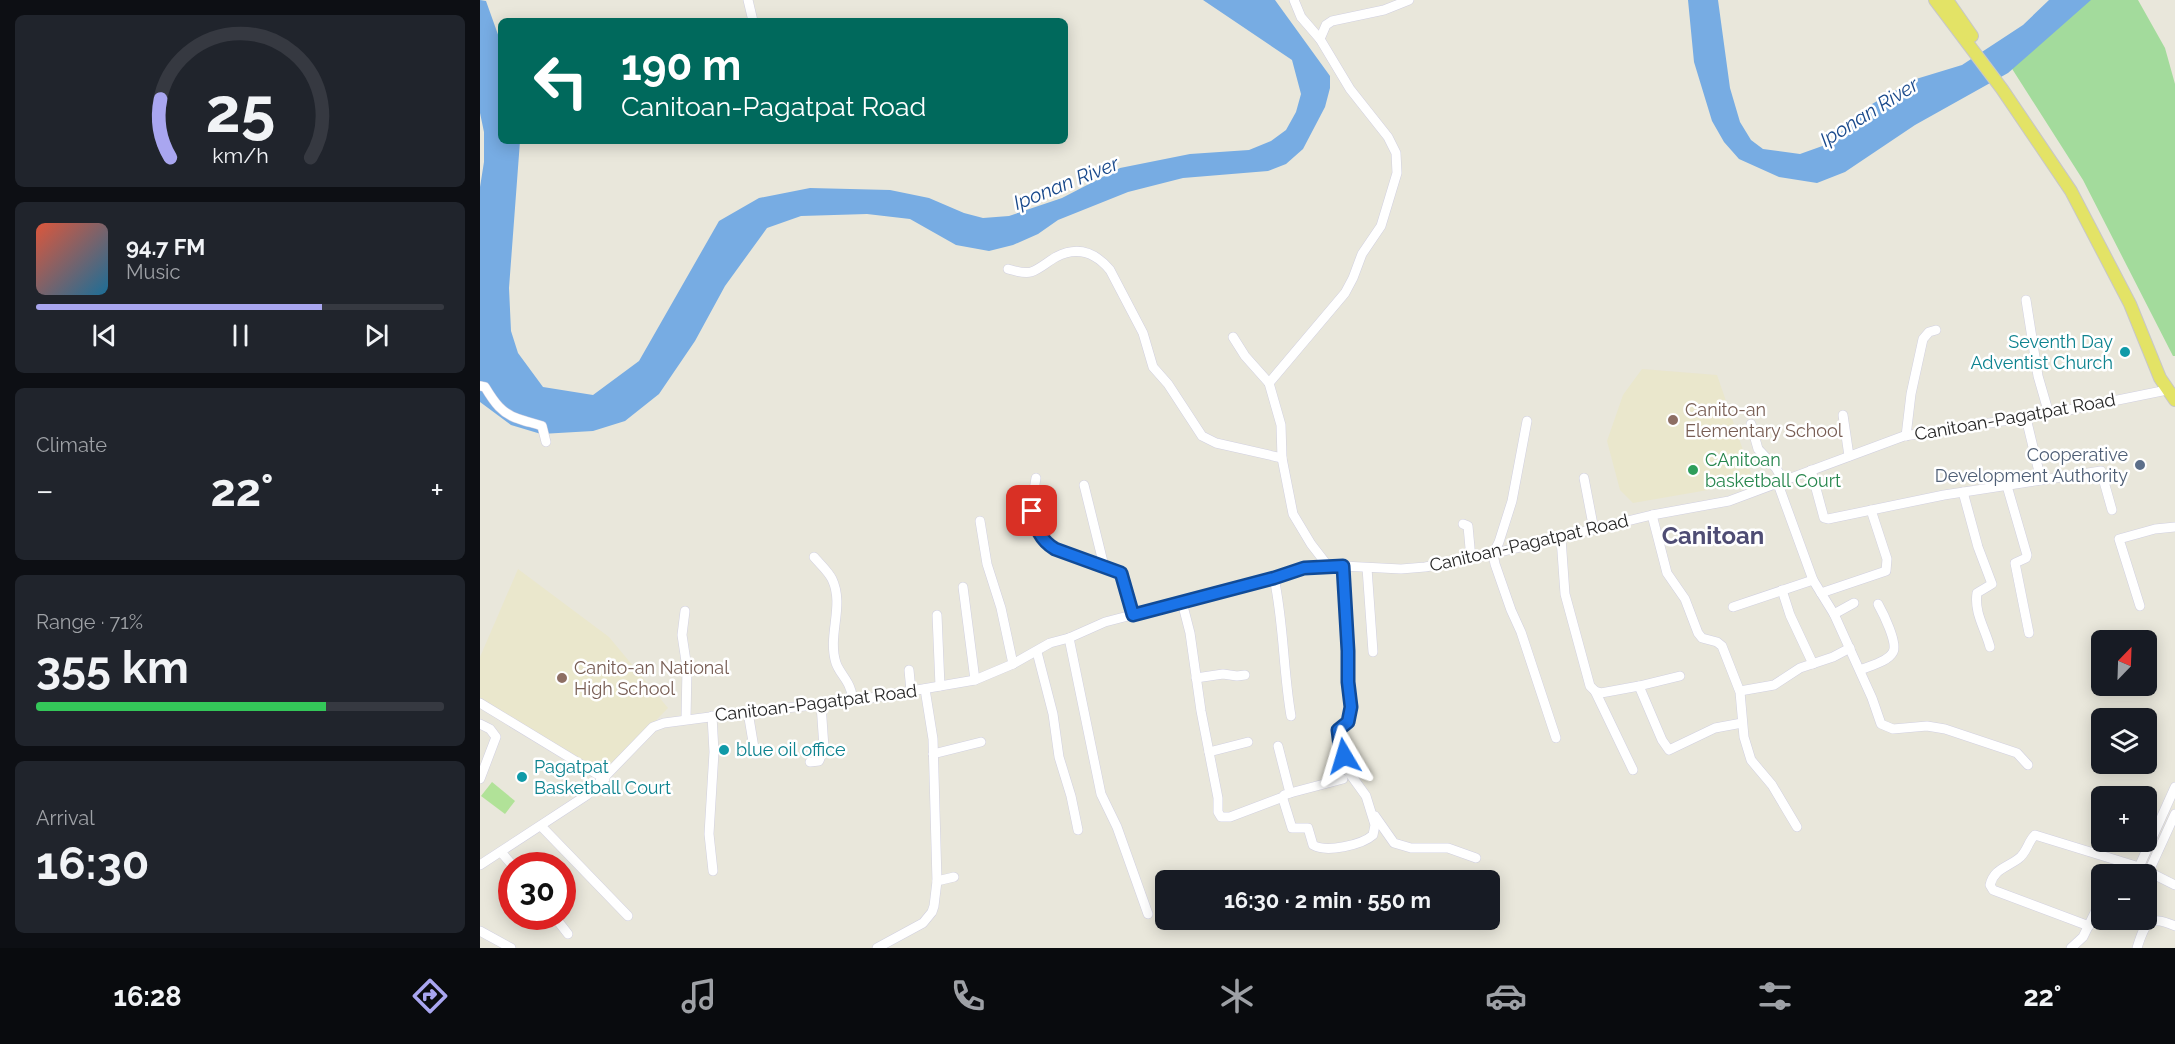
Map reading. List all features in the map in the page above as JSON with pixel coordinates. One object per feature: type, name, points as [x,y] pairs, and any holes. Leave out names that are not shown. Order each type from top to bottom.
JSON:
[{"type":"main road","points":[[1935,0],[1976,49],[1987,58],[1994,78]]},
{"type":"main road","points":[[1947,0],[1994,78],[2071,191],[2173,392]]},
{"type":"street","points":[[748,0],[752,18]]},
{"type":"street","points":[[1269,383],[1349,287],[1362,254],[1381,226],[1396,173],[1397,161],[1393,145],[1350,89],[1320,39],[1301,17],[1294,0]]},
{"type":"street","points":[[1320,39],[1326,25],[1332,21],[1384,10],[1409,0]]},
{"type":"street","points":[[1008,270],[1033,272],[1055,258],[1073,251],[1088,252],[1102,261],[1110,270],[1143,333],[1153,366],[1202,436],[1216,443],[1282,458]]},
{"type":"street","points":[[2026,300],[2038,376],[2049,414]]},
{"type":"street","points":[[1906,436],[1911,394],[1923,339],[1929,332],[1936,330]]},
{"type":"street","points":[[1233,337],[1245,356],[1269,383],[1282,430],[1282,458],[1293,514],[1328,567]]},
{"type":"street","points":[[480,386],[485,387],[494,404],[503,412],[542,426],[546,442]]},
{"type":"street","name":"Canitoan-Pagatpat Road","points":[[501,852],[586,795],[605,779],[652,727],[686,719],[748,711],[853,702],[975,680],[1013,664],[1050,643],[1069,638],[1105,622],[1304,568],[1425,567],[1471,559],[1652,515],[1730,501],[1906,436],[2173,392]]},
{"type":"street","points":[[1843,415],[1850,456]]},
{"type":"street","points":[[2026,418],[2041,480]]},
{"type":"street","points":[[1527,421],[1512,501],[1493,554],[1556,738]]},
{"type":"street","points":[[1751,424],[1758,449],[1776,468],[1813,580],[1834,614],[1883,726],[1893,729],[1927,726],[1945,729],[2018,753],[2028,765]]},
{"type":"street","points":[[1811,470],[1824,518],[1828,519],[1964,492],[2101,471],[2112,510]]},
{"type":"street","points":[[1036,478],[1031,501],[1036,528],[1042,538],[1055,549],[1121,573],[1133,615]]},
{"type":"street","points":[[1584,478],[1594,530]]},
{"type":"street","points":[[1084,485],[1104,566]]},
{"type":"street","points":[[2007,486],[2027,555],[2026,558],[2015,563],[2029,633]]},
{"type":"street","points":[[1964,492],[1978,547],[1992,584],[1977,593],[1976,601],[1990,647]]},
{"type":"street","points":[[1821,593],[1887,571],[1887,559],[1871,510]]},
{"type":"street","points":[[1652,515],[1667,573],[1685,599],[1700,636],[1720,643],[1722,646],[1740,691],[1742,723],[1751,760],[1772,785],[1797,827]]},
{"type":"street","points":[[981,521],[987,564],[1001,608],[1013,664]]},
{"type":"street","points":[[1463,524],[1468,526],[1471,559]]},
{"type":"street","points":[[2140,606],[2119,539],[2155,529],[2175,527]]},
{"type":"street","points":[[1561,538],[1565,594],[1587,679],[1633,770]]},
{"type":"street","points":[[814,557],[830,576],[835,590],[837,607],[833,637],[836,664],[850,686],[853,702]]},
{"type":"street","points":[[1278,746],[1291,827],[1309,828],[1313,845],[1318,848],[1354,844],[1369,839],[1375,830],[1371,812],[1366,796],[1348,771],[1338,730],[1348,722],[1351,714],[1343,566]]},
{"type":"street","points":[[1367,568],[1373,652]]},
{"type":"street","points":[[1274,578],[1280,607],[1286,690],[1291,716]]},
{"type":"street","points":[[1733,607],[1813,580]]},
{"type":"street","points":[[963,587],[975,680]]},
{"type":"street","points":[[1782,590],[1790,615],[1813,664]]},
{"type":"street","points":[[1182,602],[1190,633],[1218,798],[1218,812],[1221,817],[1230,817],[1287,795],[1343,779]]},
{"type":"street","points":[[1834,614],[1854,603]]},
{"type":"street","points":[[1860,670],[1884,660],[1894,650],[1890,631],[1878,604]]},
{"type":"street","points":[[685,611],[682,635],[687,668],[686,719]]},
{"type":"street","points":[[937,615],[940,686]]},
{"type":"street","points":[[1069,638],[1101,794],[1113,817],[1148,914]]},
{"type":"street","points":[[1740,691],[1774,685],[1800,668],[1833,657],[1850,648]]},
{"type":"street","points":[[1037,652],[1053,714],[1059,757],[1078,830]]},
{"type":"street","points":[[909,670],[911,691]]},
{"type":"street","points":[[1196,678],[1222,674],[1245,675]]},
{"type":"street","points":[[1595,692],[1608,692],[1680,676]]},
{"type":"street","points":[[1639,686],[1662,740],[1669,750],[1715,728],[1742,723]]},
{"type":"street","points":[[877,948],[923,923],[932,912],[937,881],[933,739],[925,689]]},
{"type":"street","points":[[480,703],[605,779]]},
{"type":"street","points":[[810,762],[816,763],[822,756],[824,736],[821,704]]},
{"type":"street","points":[[748,711],[755,754]]},
{"type":"street","points":[[712,716],[714,760],[709,834],[713,872]]},
{"type":"street","points":[[480,724],[490,729],[496,736],[480,779]]},
{"type":"street","points":[[933,754],[981,742]]},
{"type":"street","points":[[1209,752],[1248,742]]},
{"type":"street","points":[[2140,864],[2175,787]]},
{"type":"street","points":[[1371,812],[1394,843],[1412,848],[1448,849],[1476,858]]},
{"type":"street","points":[[2153,864],[2175,814]]},
{"type":"street","points":[[541,826],[628,916]]},
{"type":"street","points":[[2089,926],[1993,890],[1990,885],[1992,877],[2019,858],[2035,835],[2129,864]]},
{"type":"street","name":"Canitoan-Pagatpat Road","points":[[480,866],[498,854]]},
{"type":"street","points":[[2157,876],[2175,885]]},
{"type":"street","points":[[937,881],[954,877]]},
{"type":"street","points":[[2145,948],[2138,943],[2148,923],[2154,919],[2175,926]]},
{"type":"street","points":[[2071,948],[2077,944],[2091,922]]},
{"type":"street","points":[[565,930],[568,934]]},
{"type":"street","points":[[480,931],[511,948]]},
{"type":"shaded area","name":"Canito-an Elementary School","points":[[1642,369],[1717,375],[1754,482],[1633,503],[1620,490],[1607,441],[1623,395]]},
{"type":"shaded area","name":"Canito-an National High School","points":[[518,569],[609,637],[668,708],[602,776],[480,698],[480,657]]},
{"type":"green space","points":[[2083,0],[2138,0],[2165,48],[2175,84],[2175,356],[2083,180],[2009,64]]},
{"type":"green space","points":[[492,782],[515,801],[505,814],[481,796]]},
{"type":"water","points":[[480,0],[486,1],[498,35],[498,144],[520,144],[509,288],[511,331],[518,353],[543,387],[593,395],[639,361],[719,221],[759,198],[810,188],[890,190],[929,198],[964,213],[983,218],[1009,216],[1062,198],[1120,168],[1190,154],[1249,150],[1271,141],[1286,130],[1296,112],[1301,94],[1292,60],[1203,0],[1275,0],[1330,76],[1330,88],[1325,107],[1303,149],[1286,164],[1268,171],[1183,178],[1128,192],[1058,220],[1038,234],[1013,245],[989,251],[956,245],[910,219],[867,214],[801,216],[767,228],[725,286],[695,341],[659,394],[625,421],[593,431],[541,434],[511,425],[480,402],[480,187],[484,162],[484,132],[480,113]]},
{"type":"water","name":"Iponan River","points":[[1688,0],[1718,0],[1730,88],[1740,122],[1751,140],[1763,149],[1800,154],[1828,144],[1872,104],[1916,79],[1962,65],[2023,25],[2049,0],[2091,0],[2008,73],[1915,125],[1845,172],[1817,183],[1779,177],[1739,159],[1724,142],[1712,121],[1694,62]]},
{"type":"place","name":"Seventh Day Adventist Church","points":[[2125,352]]},
{"type":"place","name":"Canito-an Elementary School","points":[[1673,420]]},
{"type":"place","name":"Cooperative Development Authority","points":[[2140,465]]},
{"type":"place","name":"CAnitoan basketball Court","points":[[1693,470]]},
{"type":"place","name":"Canito-an National High School","points":[[562,678]]},
{"type":"place","name":"blue oil office","points":[[724,750]]},
{"type":"place","name":"Pagatpat Basketball Court","points":[[522,777]]},
{"type":"district","name":"Canitoan","points":[[1713,536]]},
{"type":"route","points":[[1032,511],[1036,528],[1049,545],[1121,573],[1133,615],[1304,568],[1343,566],[1351,707],[1350,719],[1338,730],[1344,756]]}]
